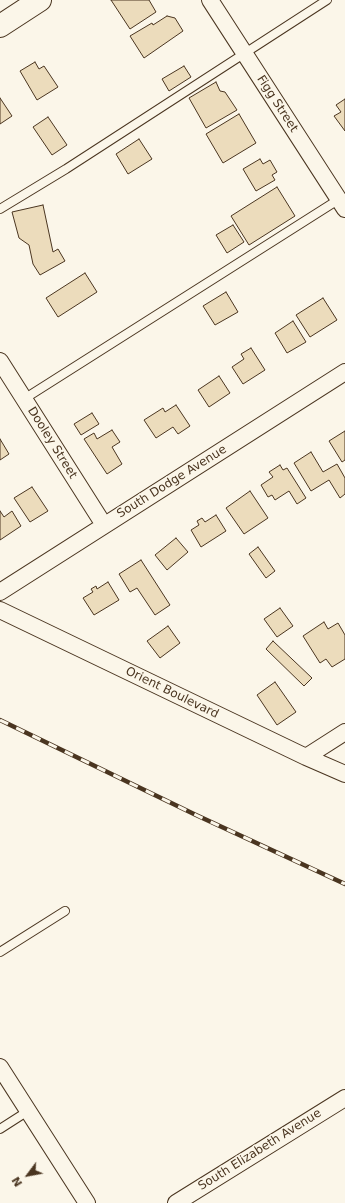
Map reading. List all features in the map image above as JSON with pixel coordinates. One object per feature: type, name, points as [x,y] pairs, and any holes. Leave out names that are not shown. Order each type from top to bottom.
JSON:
[{"type":"street","points":[[0,26],[40,0]]},
{"type":"street","name":"Figg Street","points":[[210,0],[244,54],[343,201]]},
{"type":"street","name":"Dooley Street","points":[[0,361],[104,525]]},
{"type":"street","name":"South Dodge Avenue","points":[[0,592],[345,372]]},
{"type":"street","name":"Orient Boulevard","points":[[0,610],[306,757],[345,774]]},
{"type":"street","points":[[306,757],[345,732]]},
{"type":"street","points":[[0,1067],[86,1203]]},
{"type":"street","name":"South Elizabeth Avenue","points":[[176,1203],[345,1098]]},
{"type":"lane","points":[[0,209],[244,54],[326,0]]},
{"type":"lane","points":[[24,399],[343,201]]},
{"type":"lane","points":[[0,952],[66,911]]},
{"type":"lane","points":[[0,1129],[28,1111]]},
{"type":"building","points":[[111,0],[149,0],[156,12],[130,29]]},
{"type":"building","points":[[167,16],[175,18],[183,31],[144,58],[130,36],[152,23],[153,25]]},
{"type":"building","points":[[35,62],[39,69],[44,66],[58,87],[37,100],[20,71]]},
{"type":"building","points":[[184,66],[191,77],[169,91],[162,79]]},
{"type":"building","points":[[216,82],[220,91],[225,92],[237,110],[206,128],[189,98]]},
{"type":"building","points":[[0,98],[12,116],[0,124]]},
{"type":"building","points":[[345,99],[345,131],[334,116],[341,112],[336,105]]},
{"type":"building","points":[[239,114],[256,143],[223,163],[206,134]]},
{"type":"building","points":[[48,117],[67,145],[52,155],[33,127]]},
{"type":"building","points":[[139,139],[152,159],[128,174],[116,154]]},
{"type":"building","points":[[260,159],[263,164],[270,160],[277,172],[272,175],[275,180],[256,191],[243,169]]},
{"type":"building","points":[[277,187],[295,216],[249,245],[231,216]]},
{"type":"building","points":[[43,205],[53,252],[58,249],[65,261],[40,275],[33,264],[29,245],[19,238],[12,212]]},
{"type":"building","points":[[233,225],[244,242],[227,253],[216,235]]},
{"type":"building","points":[[85,273],[97,292],[58,317],[46,298]]},
{"type":"building","points":[[226,292],[238,312],[215,325],[203,306]]},
{"type":"building","points":[[323,298],[337,320],[310,337],[296,315]]},
{"type":"building","points":[[293,321],[306,342],[287,353],[275,333]]},
{"type":"building","points":[[251,348],[265,370],[243,384],[232,367],[244,359],[241,354]]},
{"type":"building","points":[[219,376],[230,393],[209,407],[198,390]]},
{"type":"building","points":[[176,405],[190,426],[178,434],[173,427],[156,438],[144,420],[163,408],[165,412]]},
{"type":"building","points":[[92,413],[99,424],[81,435],[74,424]]},
{"type":"building","points":[[112,430],[120,442],[112,447],[122,464],[107,474],[84,439],[94,433],[97,439]]},
{"type":"building","points":[[345,431],[345,460],[342,462],[329,441]]},
{"type":"building","points":[[0,439],[9,454],[0,460]]},
{"type":"building","points":[[311,452],[323,472],[337,464],[345,478],[345,494],[340,498],[329,480],[311,491],[294,463]]},
{"type":"building","points":[[280,465],[283,470],[287,468],[306,498],[297,504],[289,491],[275,500],[272,495],[268,497],[261,485],[273,477],[269,472]]},
{"type":"building","points":[[32,487],[48,511],[30,522],[14,498]]},
{"type":"building","points":[[250,491],[268,518],[244,534],[226,508]]},
{"type":"building","points":[[0,511],[4,517],[12,511],[21,526],[0,540]]},
{"type":"building","points":[[216,515],[226,531],[201,547],[191,530],[199,525],[197,521],[202,518],[205,522]]},
{"type":"building","points":[[176,538],[188,552],[167,570],[155,555]]},
{"type":"building","points":[[258,547],[275,571],[266,578],[249,554]]},
{"type":"building","points":[[141,560],[170,605],[155,615],[137,588],[130,592],[119,574]]},
{"type":"building","points":[[108,582],[119,600],[94,615],[83,598],[93,592],[91,589],[96,586],[97,589]]},
{"type":"building","points":[[280,608],[293,626],[277,637],[264,619]]},
{"type":"building","points":[[324,622],[328,629],[338,623],[345,635],[345,659],[332,667],[326,659],[320,663],[303,636]]},
{"type":"building","points":[[168,626],[180,643],[160,658],[147,641]]},
{"type":"building","points":[[273,641],[312,678],[304,686],[266,649]]},
{"type":"building","points":[[275,682],[296,712],[277,725],[257,695]]},
{"type":"railway","points":[[0,720],[196,815],[345,884]]}]
